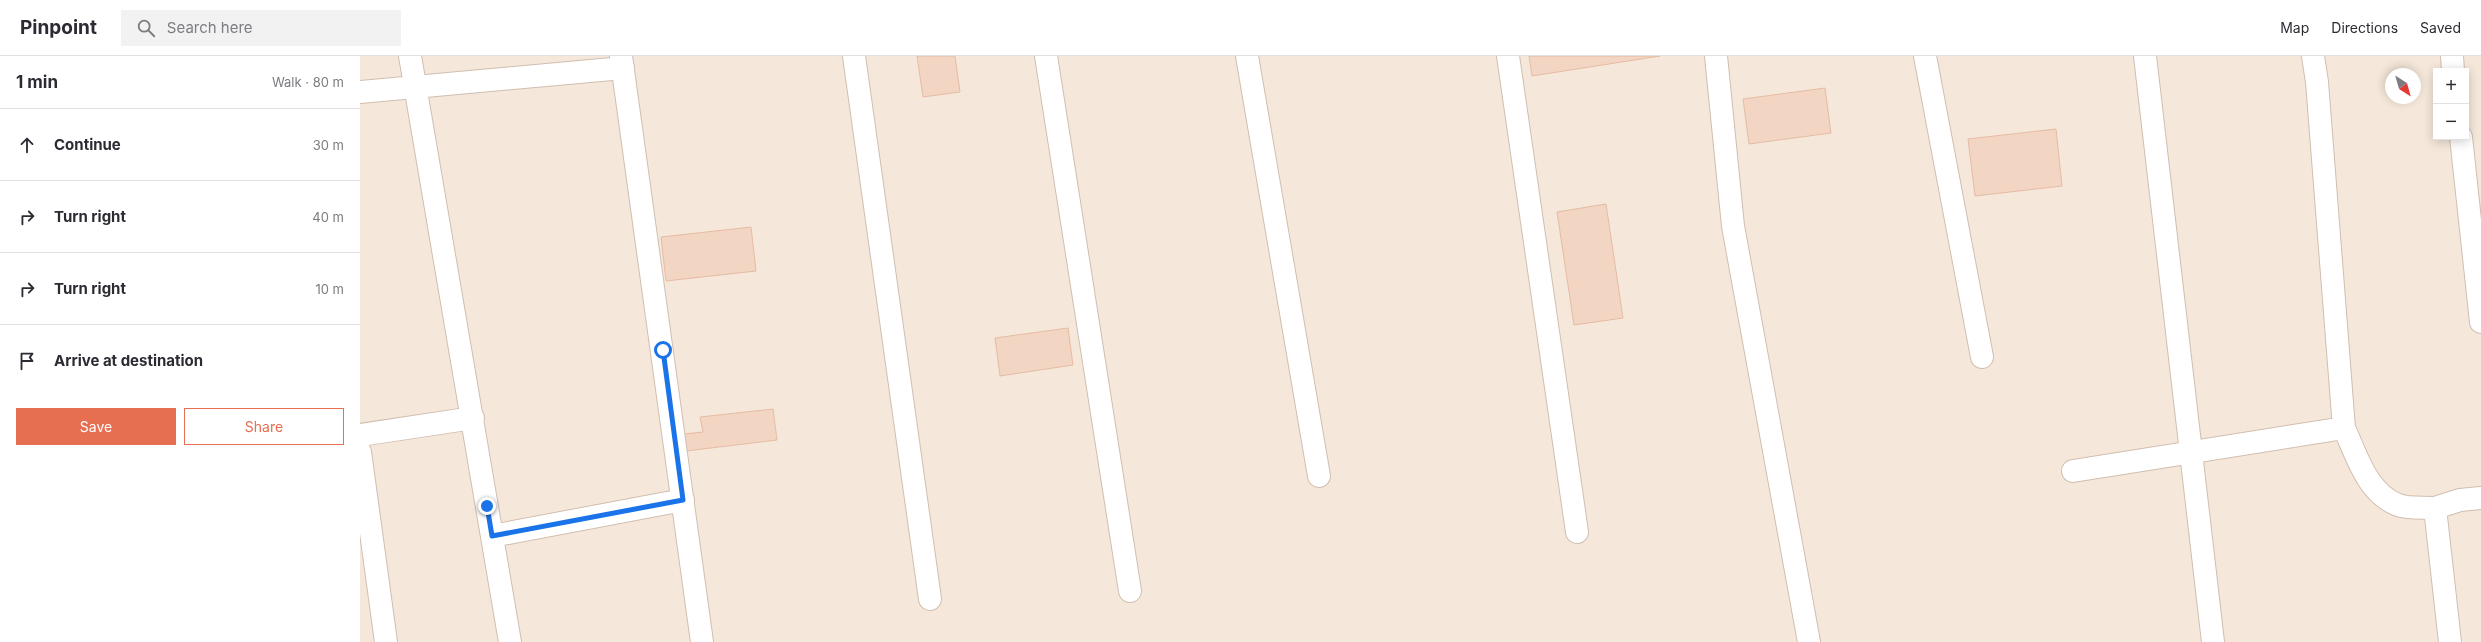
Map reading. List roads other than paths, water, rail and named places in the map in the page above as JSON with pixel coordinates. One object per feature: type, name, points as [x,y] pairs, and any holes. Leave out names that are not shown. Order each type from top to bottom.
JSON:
[{"type":"street","points":[[410,56],[473,418],[510,642]]},
{"type":"street","points":[[854,56],[930,599]]},
{"type":"street","points":[[1046,56],[1130,591]]},
{"type":"street","points":[[1247,56],[1319,476]]},
{"type":"street","points":[[1508,56],[1577,532]]},
{"type":"street","points":[[1716,56],[1733,226],[1809,642]]},
{"type":"street","points":[[1925,56],[1982,357]]},
{"type":"street","points":[[2145,56],[2213,642]]},
{"type":"street","points":[[2313,56],[2317,82],[2344,428],[2367,478],[2378,494],[2398,506],[2435,508],[2460,500],[2481,498]]},
{"type":"street","points":[[2452,56],[2453,68]]},
{"type":"street","points":[[360,92],[622,62],[702,642]]},
{"type":"street","points":[[2461,140],[2481,322]]},
{"type":"street","points":[[360,435],[473,418]]},
{"type":"street","points":[[2073,471],[2344,428]]},
{"type":"street","points":[[360,452],[386,642]]},
{"type":"street","points":[[492,536],[683,500]]},
{"type":"street","points":[[2435,508],[2450,642]]}]
